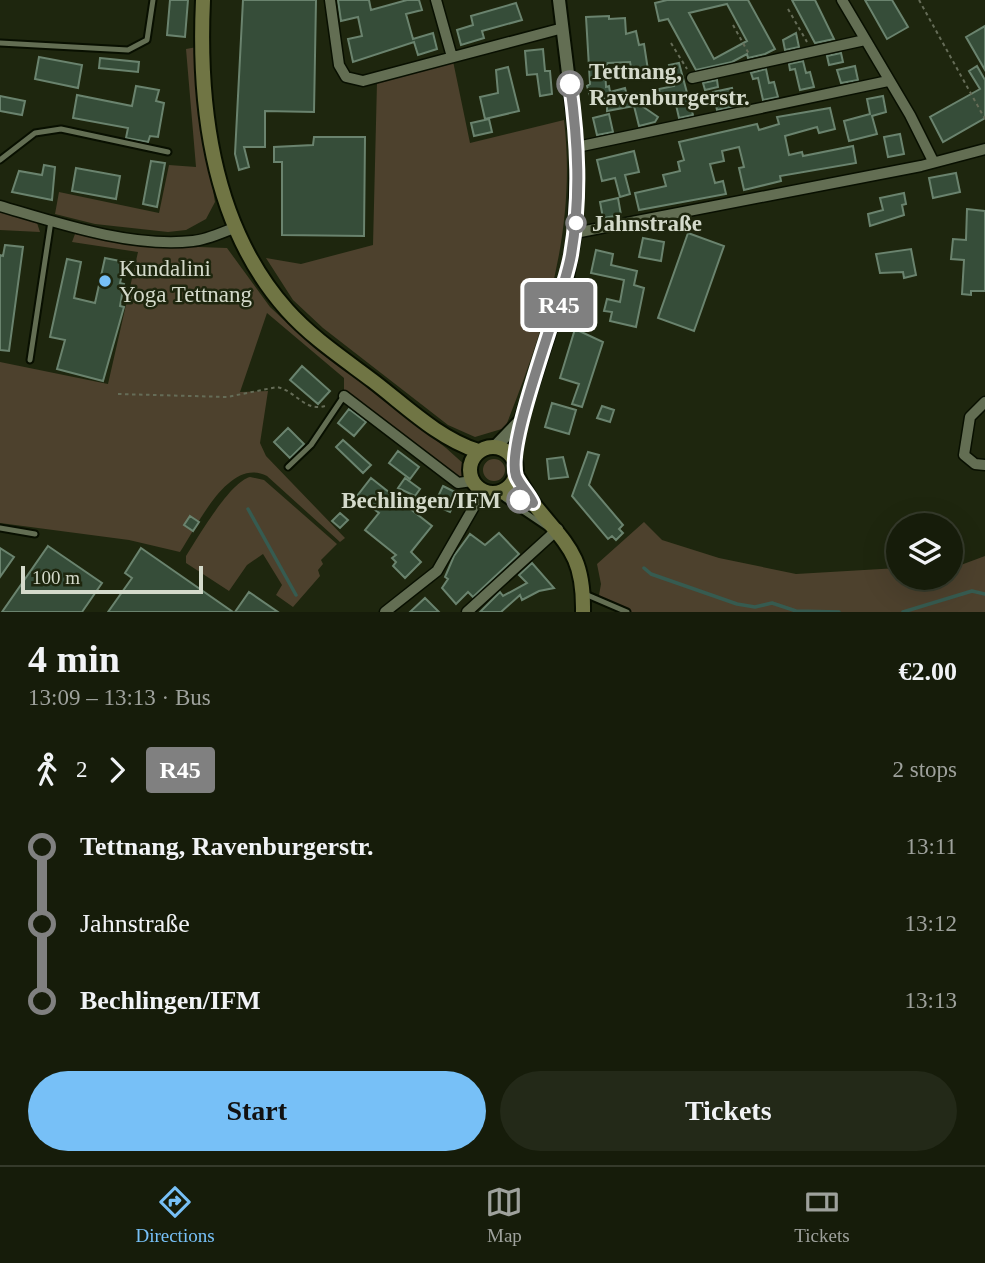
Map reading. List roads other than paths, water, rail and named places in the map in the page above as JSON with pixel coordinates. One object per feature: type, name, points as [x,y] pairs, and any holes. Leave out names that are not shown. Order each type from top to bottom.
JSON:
[{"type":"main road","points":[[203,0],[203,56],[209,125],[222,192],[234,228],[262,278],[302,326],[451,442],[488,489],[533,503]]},
{"type":"main road","points":[[451,442],[478,451],[496,446],[506,450],[513,458],[516,475],[533,503],[558,529],[575,557],[583,594],[583,612]]},
{"type":"main road","points":[[470,465],[478,451]]},
{"type":"main road","points":[[488,489],[511,484],[516,475]]},
{"type":"street","points":[[330,0],[339,65],[346,77],[363,81],[563,28]]},
{"type":"street","points":[[436,0],[452,57]]},
{"type":"street","points":[[513,458],[521,420],[567,278],[575,233],[577,147],[559,0]]},
{"type":"street","points":[[842,0],[910,115],[933,161]]},
{"type":"street","points":[[692,78],[865,40]]},
{"type":"street","points":[[577,147],[888,81]]},
{"type":"street","points":[[575,233],[921,166],[985,149]]},
{"type":"street","points":[[0,206],[100,233],[175,241],[194,241],[234,228]]},
{"type":"street","points":[[344,396],[450,478],[458,483],[488,489],[437,570],[385,612]]},
{"type":"street","points":[[985,402],[970,417],[964,455],[975,464],[985,465]]},
{"type":"street","points":[[496,446],[521,420]]},
{"type":"street","points":[[467,612],[558,529]]},
{"type":"lane","points":[[0,43],[128,50],[147,40],[153,0]]},
{"type":"lane","points":[[0,160],[35,133],[61,129],[167,152]]},
{"type":"lane","points":[[30,360],[51,221]]},
{"type":"lane","points":[[288,467],[311,445],[344,396]]},
{"type":"lane","points":[[488,489],[544,527],[558,529]]},
{"type":"lane","points":[[0,528],[34,534]]},
{"type":"lane","points":[[583,594],[627,612]]},
{"type":"waterway","points":[[248,509],[296,595]]},
{"type":"waterway","points":[[644,568],[651,574],[737,604],[755,607],[772,603],[796,611],[839,612]]},
{"type":"waterway","points":[[903,612],[972,591],[985,594]]},
{"type":"place","name":"Tettnang, Ravenburgerstr.","points":[[570,84]]},
{"type":"place","name":"Jahnstraße","points":[[576,223]]},
{"type":"place","name":"Kundalini Yoga Tettnang","points":[[105,281]]},
{"type":"place","name":"Bechlingen/IFM","points":[[520,500]]}]
